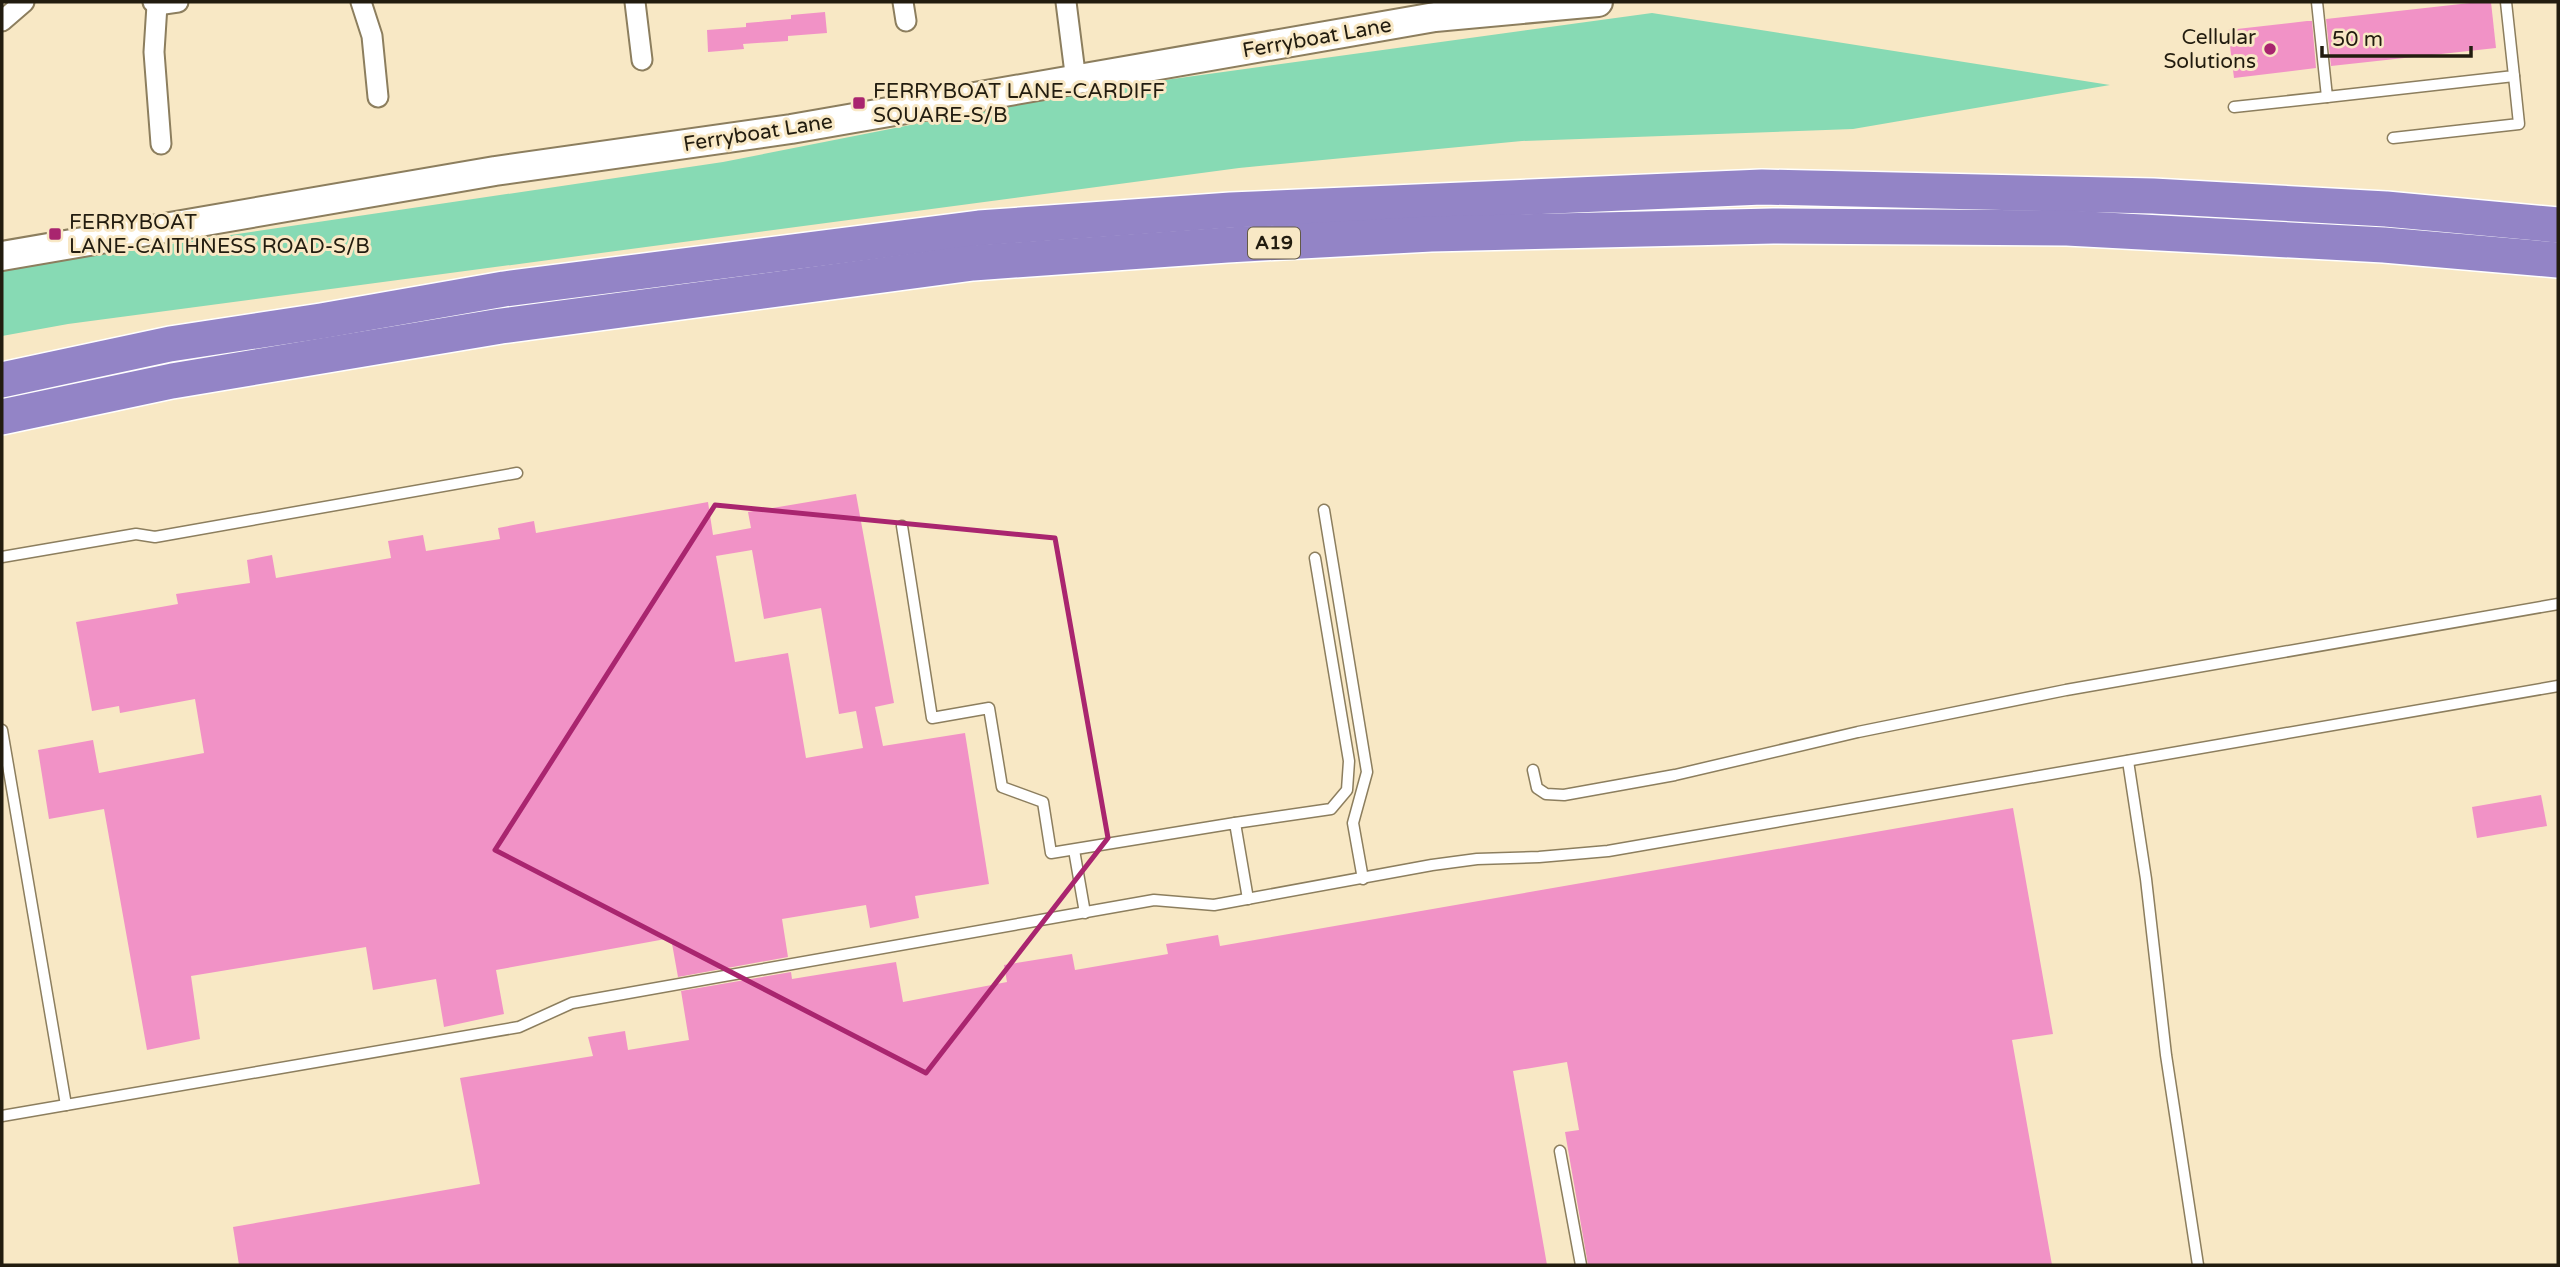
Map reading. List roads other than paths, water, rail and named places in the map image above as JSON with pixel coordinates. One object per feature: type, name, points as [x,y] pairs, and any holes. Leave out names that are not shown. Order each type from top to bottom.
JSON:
[{"type":"highway","name":"A19","points":[[2,380],[170,344],[504,289],[979,228],[1231,210],[1762,187],[2153,196],[2386,209],[2558,225]]},
{"type":"highway","name":"A19","points":[[2,417],[172,381],[514,324],[973,263],[1240,245],[1431,234],[1773,226],[2067,228],[2384,245],[2558,260]]},
{"type":"street","points":[[2,21],[24,2]]},
{"type":"street","points":[[161,144],[155,3],[178,2]]},
{"type":"street","points":[[361,2],[372,36],[378,97]]},
{"type":"street","points":[[635,2],[642,60]]},
{"type":"street","points":[[1066,2],[1076,81]]},
{"type":"street","name":"Ferryboat Lane","points":[[2,256],[495,171],[791,129],[1435,18],[1598,2]]},
{"type":"lane","points":[[2317,2],[2327,97]]},
{"type":"lane","points":[[2393,138],[2519,124],[2506,2]]},
{"type":"lane","points":[[2234,107],[2514,76]]},
{"type":"lane","points":[[2,557],[136,534],[155,537],[517,473]]},
{"type":"lane","points":[[1324,510],[1367,772],[1353,823],[1363,879]]},
{"type":"lane","points":[[902,526],[932,718],[989,708],[1002,787],[1043,802],[1051,853],[1331,809],[1347,790],[1349,761],[1315,558]]},
{"type":"lane","points":[[1533,770],[1537,788],[1546,794],[1564,795],[1675,775],[1858,732],[2066,690],[2558,604]]},
{"type":"lane","points":[[2,1116],[519,1027],[572,1003],[1154,900],[1214,905],[1432,865],[1477,859],[1539,858],[1608,851],[2558,687]]},
{"type":"lane","points":[[2,730],[66,1105]]},
{"type":"lane","points":[[2128,761],[2146,879],[2166,1055],[2198,1265]]},
{"type":"lane","points":[[1235,823],[1248,899]]},
{"type":"lane","points":[[1074,850],[1085,913]]},
{"type":"lane","points":[[1560,1151],[1580,1265]]},
{"type":"place","name":"Cellular Solutions","points":[[2270,49]]},
{"type":"place","name":"FERRYBOAT LANE-CARDIFF SQUARE-S/B","points":[[859,103]]},
{"type":"place","name":"FERRYBOAT LANE-CAITHNESS ROAD-S/B","points":[[55,234]]}]
